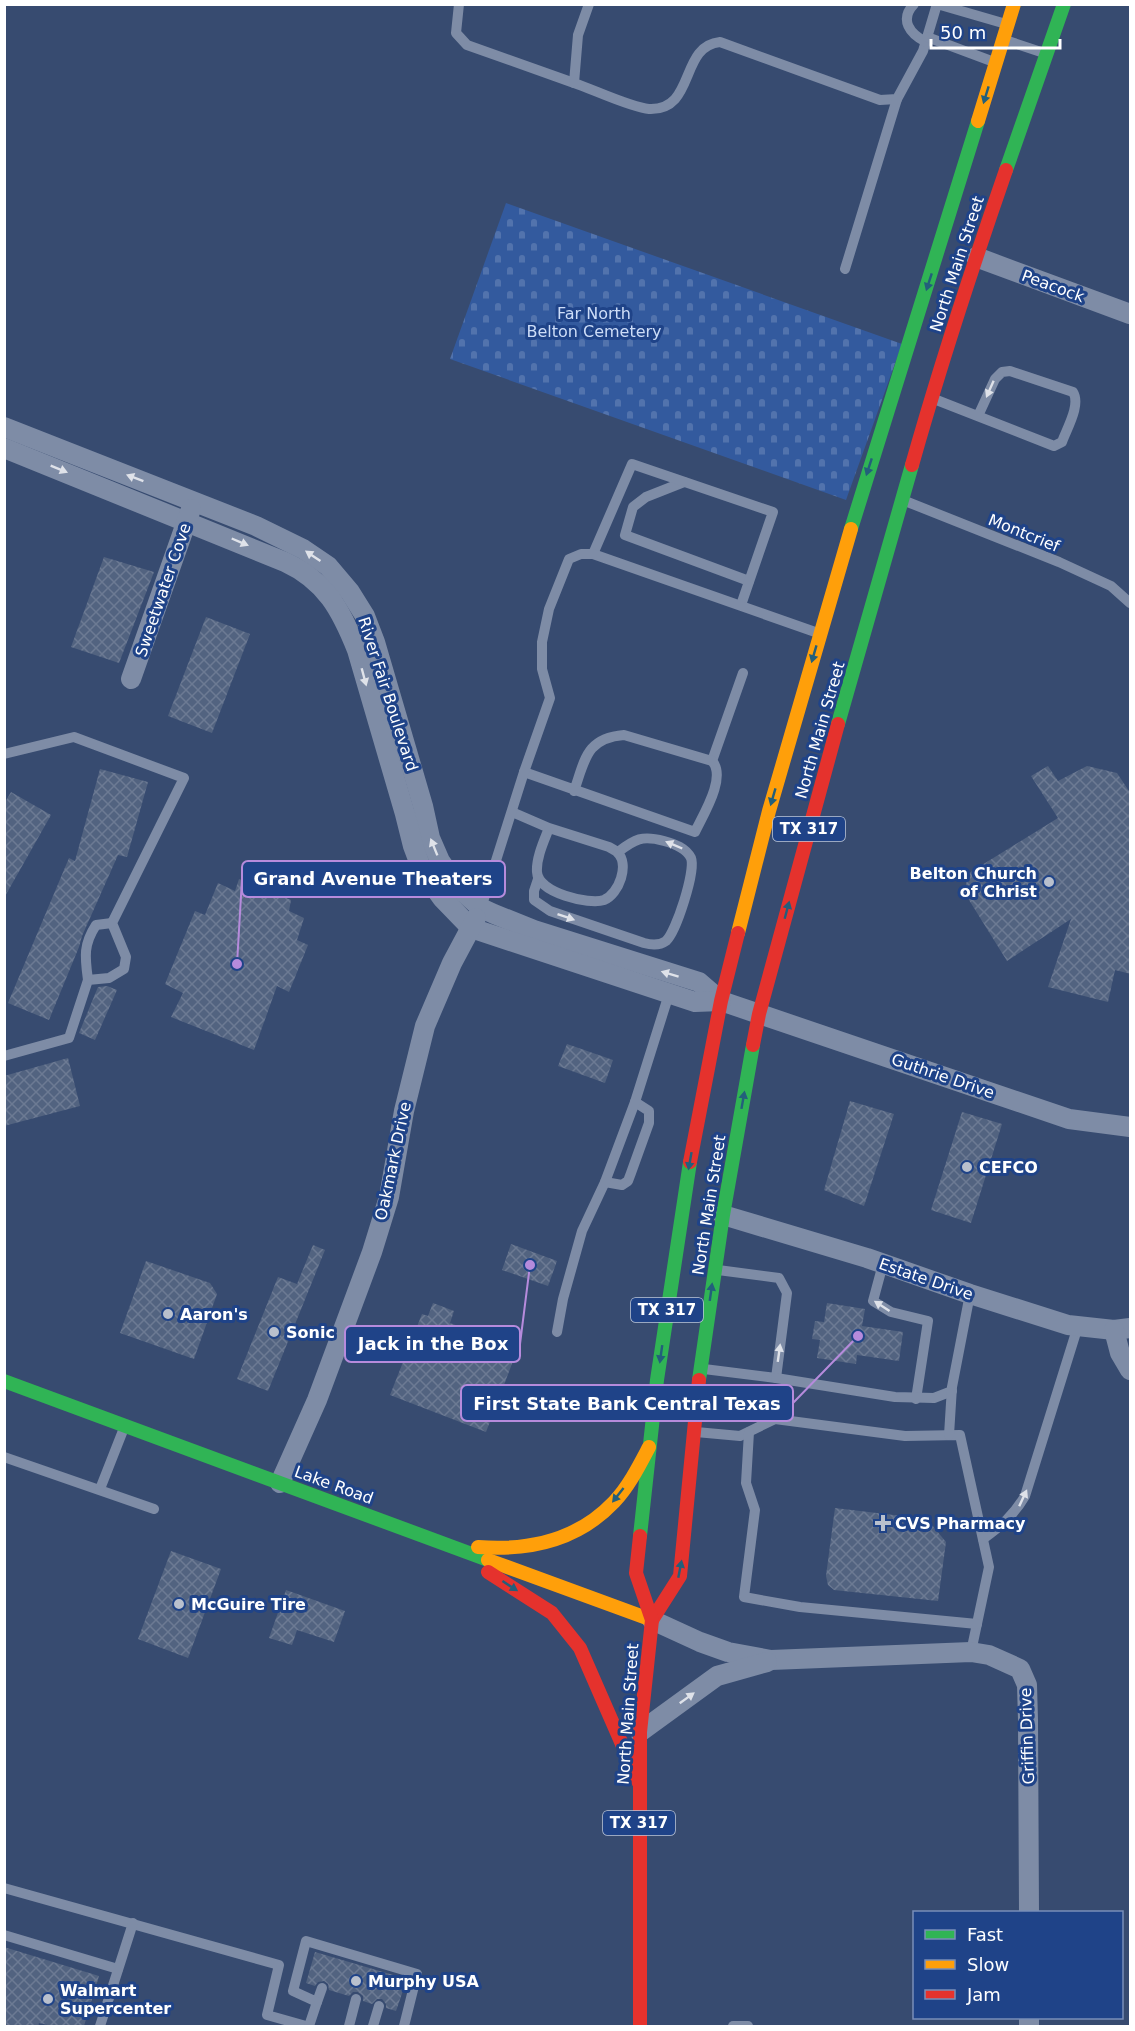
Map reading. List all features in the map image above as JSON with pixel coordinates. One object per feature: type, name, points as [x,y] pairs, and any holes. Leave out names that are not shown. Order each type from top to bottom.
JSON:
[{"type":"main road","name":"North Main Street","points":[[640,2026],[640,1732],[652,1620],[636,1573],[657,1380],[683,1200],[721,1001],[769,812],[864,483],[942,241],[1014,4]]},
{"type":"main road","name":"North Main Street","points":[[652,1620],[680,1576],[700,1369],[723,1215],[759,1014],[809,826],[931,398],[976,257],[1064,4]]},
{"type":"main road","name":"Lake Road","points":[[4,1382],[652,1620]]},
{"type":"main road","points":[[443,1543],[501,1550],[533,1547],[569,1536],[596,1519],[615,1500],[650,1446]]},
{"type":"main road","points":[[443,1543],[552,1612],[580,1648],[639,1783]]},
{"type":"street","name":"Peacock","points":[[976,257],[1131,314]]},
{"type":"street","name":"River Fair Boulevard","points":[[4,428],[280,537],[328,566],[357,650],[412,846],[419,862],[442,898],[471,928],[695,1002],[721,1001],[759,1014]]},
{"type":"street","name":"River Fair Boulevard","points":[[4,448],[187,520],[298,568],[335,587],[365,616],[375,642],[423,806],[430,838],[440,861],[460,890],[481,908],[534,930],[699,982],[721,1001]]},
{"type":"street","name":"Sweetwater Cove","points":[[131,680],[193,501]]},
{"type":"street","name":"Oakmark Drive","points":[[280,1483],[318,1400],[372,1252],[388,1197],[404,1112],[425,1026],[452,963],[481,908]]},
{"type":"street","name":"Guthrie Drive","points":[[759,1014],[1069,1119],[1131,1127]]},
{"type":"street","name":"Estate Drive","points":[[723,1215],[883,1264],[1068,1325],[1122,1329]]},
{"type":"street","points":[[1122,1329],[1120,1353],[1131,1370]]},
{"type":"street","name":"Griffin Drive","points":[[652,1620],[728,1652],[771,1660],[971,1652],[989,1655],[1020,1669],[1027,1684],[1029,1911]]},
{"type":"street","name":"Griffin Drive","points":[[640,1732],[717,1676],[771,1660]]},
{"type":"lane","points":[[459,4],[456,33],[467,45],[646,109],[661,109],[671,104],[679,94],[700,51],[709,43],[720,42],[880,100],[897,99]]},
{"type":"lane","points":[[574,83],[578,35],[589,4]]},
{"type":"lane","points":[[914,4],[907,14],[908,26],[912,33],[996,62]]},
{"type":"lane","points":[[844,269],[897,99],[923,51],[937,4],[1007,24]]},
{"type":"lane","points":[[1003,39],[1047,54]]},
{"type":"lane","points":[[931,398],[1054,446],[1062,442],[1077,403],[1076,395],[1010,371],[1002,372],[995,380],[978,416]]},
{"type":"lane","points":[[594,554],[632,464],[773,512],[741,605]]},
{"type":"lane","points":[[684,482],[646,497],[633,507],[625,535],[749,581]]},
{"type":"lane","name":"Montcrief","points":[[902,500],[1100,581],[1131,603]]},
{"type":"lane","points":[[481,908],[550,698],[542,669],[542,642],[549,609],[569,559],[581,554],[594,554],[820,633]]},
{"type":"lane","points":[[712,760],[743,673]]},
{"type":"lane","points":[[524,772],[574,791],[695,832],[711,800],[718,774],[712,760],[624,735],[608,736],[600,740],[588,753],[574,791]]},
{"type":"lane","points":[[4,754],[74,737],[184,778],[112,923],[126,957],[124,969],[109,978],[88,980]]},
{"type":"lane","points":[[512,812],[549,828],[609,847],[618,852],[622,865],[618,887],[606,899],[589,901],[556,893],[549,890],[538,879]]},
{"type":"lane","points":[[549,828],[538,861],[538,879],[534,900],[550,911],[650,945],[661,944],[672,933],[690,880],[691,858],[680,847],[648,838],[633,841],[618,852]]},
{"type":"lane","points":[[4,1056],[69,1038],[88,980],[84,954],[89,936],[96,925],[112,923]]},
{"type":"lane","points":[[557,1332],[563,1299],[582,1231],[605,1182],[635,1102],[669,994]]},
{"type":"lane","points":[[605,1182],[622,1185],[628,1181],[632,1173],[649,1123],[649,1111],[635,1102]]},
{"type":"lane","points":[[883,1264],[873,1301],[891,1312],[928,1322],[916,1399]]},
{"type":"lane","points":[[715,1270],[779,1278],[787,1293],[776,1378]]},
{"type":"lane","points":[[949,1435],[952,1391],[970,1294]]},
{"type":"lane","points":[[983,1539],[1017,1511],[1025,1496],[1078,1326]]},
{"type":"lane","points":[[700,1369],[916,1399],[934,1398],[952,1391]]},
{"type":"lane","points":[[693,1431],[740,1436],[776,1419],[905,1436],[960,1435],[989,1567],[971,1652]]},
{"type":"lane","points":[[100,1489],[125,1426]]},
{"type":"lane","points":[[749,1432],[746,1483],[755,1510],[744,1597],[800,1607],[977,1624]]},
{"type":"lane","points":[[4,1457],[154,1509]]},
{"type":"lane","points":[[4,1888],[279,1965],[267,2015],[308,2026],[322,1988]]},
{"type":"lane","points":[[100,2026],[133,1923]]},
{"type":"lane","points":[[4,1935],[118,1969]]},
{"type":"lane","points":[[317,2002],[293,1991],[306,1941],[366,1963],[417,1974],[404,2026]]},
{"type":"lane","points":[[349,2026],[356,1999]]},
{"type":"lane","points":[[373,2026],[379,2006]]},
{"type":"lane","points":[[733,2026],[748,2026]]},
{"type":"green space","name":"Far North Belton Cemetery","points":[[506,203],[902,344],[846,500],[450,359]]},
{"type":"building","points":[[104,557],[154,572],[119,663],[71,647]]},
{"type":"building","points":[[206,617],[250,634],[212,733],[168,716]]},
{"type":"building","name":"Belton Church of Christ","points":[[1048,766],[1058,781],[1087,766],[1117,773],[1131,794],[1131,974],[1115,970],[1108,1002],[1048,987],[1071,919],[1007,961],[964,892],[969,873],[1058,818],[1031,776]]},
{"type":"building","points":[[100,769],[148,782],[127,857],[118,855],[82,936],[49,1020],[8,1003],[69,858],[75,861]]},
{"type":"building","points":[[11,792],[51,815],[4,898],[4,804]]},
{"type":"building","points":[[239,879],[291,900],[289,911],[304,918],[297,940],[308,945],[289,992],[277,986],[254,1050],[171,1017],[183,993],[165,984],[195,911],[205,915],[218,883],[235,891]]},
{"type":"building","points":[[107,986],[117,990],[95,1040],[79,1033],[98,987]]},
{"type":"building","points":[[567,1044],[613,1060],[605,1083],[558,1066]]},
{"type":"building","points":[[68,1058],[80,1106],[4,1126],[4,1076]]},
{"type":"building","points":[[850,1101],[894,1114],[864,1206],[824,1190]]},
{"type":"building","name":"CEFCO","points":[[962,1112],[1002,1124],[971,1223],[931,1210]]},
{"type":"building","points":[[511,1244],[557,1261],[548,1286],[502,1270]]},
{"type":"building","name":"Sonic","points":[[313,1245],[325,1250],[268,1391],[237,1379],[278,1277],[297,1284]]},
{"type":"building","name":"Aaron's","points":[[146,1261],[210,1283],[217,1294],[194,1359],[120,1333]]},
{"type":"building","points":[[433,1303],[454,1311],[450,1323],[518,1348],[486,1432],[390,1395],[422,1314],[428,1316]]},
{"type":"building","points":[[827,1303],[865,1309],[862,1326],[903,1332],[899,1361],[857,1355],[856,1364],[817,1358],[820,1340],[812,1339],[815,1321],[824,1322]]},
{"type":"building","name":"CVS Pharmacy","points":[[835,1508],[927,1519],[946,1542],[938,1601],[834,1590],[828,1585],[826,1576]]},
{"type":"building","name":"McGuire Tire","points":[[171,1551],[221,1569],[188,1658],[138,1639]]},
{"type":"building","points":[[286,1590],[345,1611],[334,1642],[297,1630],[292,1645],[269,1638]]},
{"type":"building","name":"Walmart Supercenter","points":[[4,1947],[99,1976],[84,2026],[52,2026],[39,2023],[38,2026],[4,2026]]},
{"type":"building","name":"Murphy USA","points":[[315,1952],[407,1979],[396,2011],[386,2008],[382,1999],[377,1999],[372,2004],[363,2001],[363,1996],[358,1992],[353,1992],[349,1996],[329,1990],[328,1984],[324,1981],[318,1982],[315,1986],[306,1983]]},
{"type":"traffic: fast","points":[[1006,170],[1064,4]]},
{"type":"traffic: fast","points":[[851,529],[978,121]]},
{"type":"traffic: fast","points":[[838,724],[912,465]]},
{"type":"traffic: fast","points":[[699,1380],[723,1215],[753,1045]]},
{"type":"traffic: fast","points":[[640,1536],[657,1380],[690,1162]]},
{"type":"traffic: fast","points":[[4,1381],[488,1560]]},
{"type":"traffic: slow","points":[[978,121],[1014,4]]},
{"type":"traffic: slow","points":[[738,933],[769,811],[851,529]]},
{"type":"traffic: slow","points":[[478,1547],[534,1545],[569,1534],[585,1526],[619,1496],[649,1447]]},
{"type":"traffic: slow","points":[[488,1560],[652,1620]]},
{"type":"traffic: jam","points":[[912,465],[957,317],[1006,170]]},
{"type":"traffic: jam","points":[[753,1045],[759,1014],[838,724]]},
{"type":"traffic: jam","points":[[690,1162],[721,1001],[738,933]]},
{"type":"traffic: jam","points":[[652,1620],[680,1576],[699,1380]]},
{"type":"traffic: jam","points":[[640,1536],[636,1573],[652,1620],[640,1732],[640,2026]]},
{"type":"traffic: jam","points":[[488,1572],[552,1613],[580,1648],[639,1783]]},
{"type":"place","name":"Belton Church of Christ","points":[[1049,882]]},
{"type":"place","name":"Grand Avenue Theaters","points":[[237,964]]},
{"type":"place","name":"CEFCO","points":[[967,1167]]},
{"type":"place","name":"Jack in the Box","points":[[530,1265]]},
{"type":"place","name":"Aaron's","points":[[168,1314]]},
{"type":"place","name":"Sonic","points":[[274,1332]]},
{"type":"place","name":"First State Bank Central Texas","points":[[858,1336]]},
{"type":"place","name":"CVS Pharmacy","points":[[883,1523]]},
{"type":"place","name":"McGuire Tire","points":[[179,1604]]},
{"type":"place","name":"Murphy USA","points":[[356,1981]]},
{"type":"place","name":"Walmart Supercenter","points":[[48,1999]]}]
